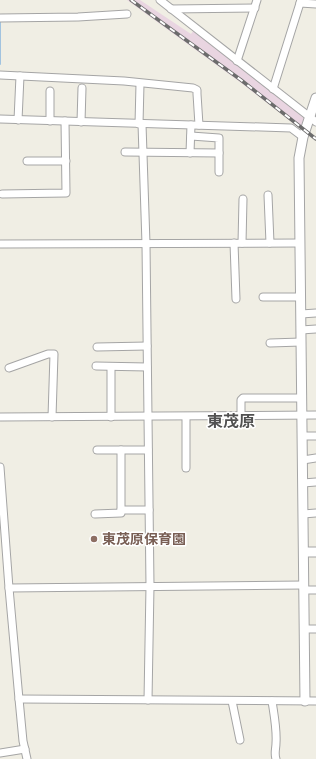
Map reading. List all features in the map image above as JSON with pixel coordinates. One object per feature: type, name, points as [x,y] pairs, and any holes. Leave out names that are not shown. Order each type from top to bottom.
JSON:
[{"type":"street","points":[[160,0],[313,120]]},
{"type":"street","points":[[237,61],[258,0]]},
{"type":"street","points":[[273,89],[300,2],[316,4]]},
{"type":"street","points":[[171,9],[255,8]]},
{"type":"street","points":[[1,18],[78,17],[127,14]]},
{"type":"street","points":[[0,75],[109,80],[193,88],[197,90],[197,94],[195,125],[191,136],[190,153]]},
{"type":"street","points":[[18,120],[20,76]]},
{"type":"street","points":[[140,84],[146,244],[150,586],[148,700]]},
{"type":"street","points":[[81,122],[82,88]]},
{"type":"street","points":[[50,91],[50,121]]},
{"type":"street","points":[[305,701],[299,158],[303,137],[313,120],[316,98]]},
{"type":"street","points":[[0,119],[291,128],[303,137]]},
{"type":"street","points":[[2,194],[66,193],[65,121]]},
{"type":"street","points":[[191,136],[219,138],[219,172]]},
{"type":"street","points":[[125,152],[219,153]]},
{"type":"street","points":[[27,160],[66,161]]},
{"type":"street","points":[[268,195],[270,243]]},
{"type":"street","points":[[242,243],[243,199]]},
{"type":"street","points":[[234,243],[236,299]]},
{"type":"street","points":[[0,244],[300,243]]},
{"type":"street","points":[[263,297],[301,297]]},
{"type":"street","points":[[301,314],[316,313]]},
{"type":"street","points":[[301,330],[316,329]]},
{"type":"street","points":[[270,343],[301,342]]},
{"type":"street","points":[[97,347],[147,346]]},
{"type":"street","points":[[9,368],[48,354],[54,354],[52,417]]},
{"type":"street","points":[[96,366],[147,367]]},
{"type":"street","points":[[111,367],[111,417]]},
{"type":"street","points":[[241,415],[241,400],[243,398],[302,398]]},
{"type":"street","points":[[0,417],[316,415]]},
{"type":"street","points":[[186,417],[186,468]]},
{"type":"street","points":[[302,436],[316,436]]},
{"type":"street","points":[[97,450],[148,450]]},
{"type":"street","points":[[95,514],[121,513],[121,450]]},
{"type":"street","points":[[303,460],[316,458]]},
{"type":"street","points":[[0,468],[19,699],[23,741],[27,759]]},
{"type":"street","points":[[303,483],[316,482]]},
{"type":"street","points":[[121,510],[149,510]]},
{"type":"street","points":[[303,514],[316,514]]},
{"type":"street","points":[[304,552],[316,552]]},
{"type":"street","points":[[9,588],[150,586],[304,587],[316,590]]},
{"type":"street","points":[[304,629],[316,629]]},
{"type":"street","points":[[19,699],[316,702]]},
{"type":"street","points":[[232,701],[240,740]]},
{"type":"street","points":[[272,701],[276,744],[274,752],[276,759]]},
{"type":"street","points":[[0,753],[25,749]]},
{"type":"shaded area","points":[[127,0],[140,0],[191,34],[194,30],[305,119],[302,130],[240,82]]},
{"type":"waterway","points":[[0,20],[0,64]]},
{"type":"railway","points":[[131,0],[241,80],[316,139]]},
{"type":"place","name":"東茂原保育園","points":[[94,539]]},
{"type":"district","name":"東茂原","points":[[231,422]]}]
